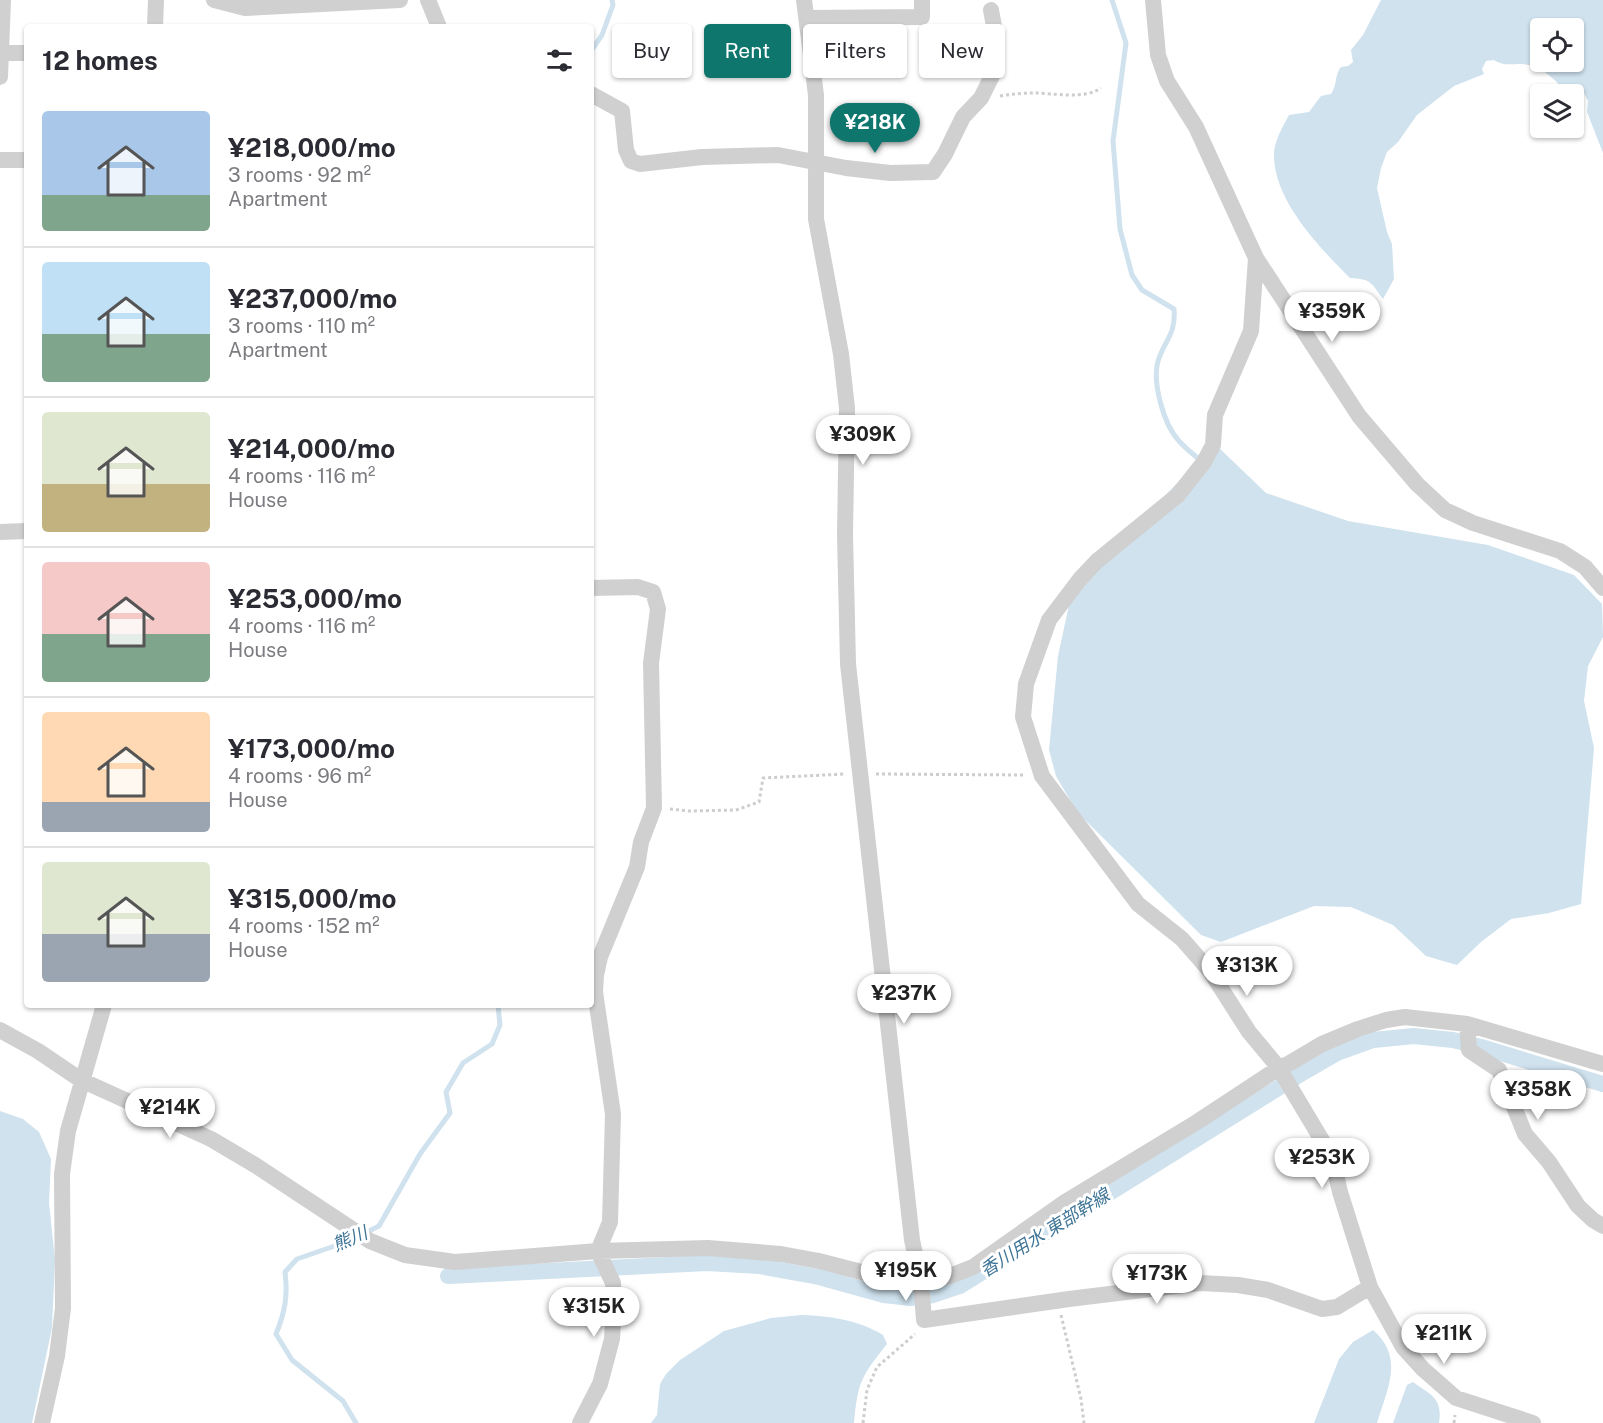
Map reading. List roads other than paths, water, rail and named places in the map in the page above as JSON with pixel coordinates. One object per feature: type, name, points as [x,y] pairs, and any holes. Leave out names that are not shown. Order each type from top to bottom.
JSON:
[{"type":"street","points":[[0,77],[3,0]]},
{"type":"street","points":[[155,24],[156,0]]},
{"type":"street","points":[[214,0],[245,8],[400,0]]},
{"type":"street","points":[[411,0],[428,0],[438,24]]},
{"type":"street","points":[[804,0],[816,95],[816,219],[841,354],[847,408],[845,535],[848,664],[858,774],[912,1240],[921,1281],[924,1320],[1200,1283],[1238,1285],[1268,1290],[1322,1309],[1337,1307],[1370,1287]]},
{"type":"street","points":[[807,18],[922,18],[922,0]]},
{"type":"street","points":[[1153,0],[1158,55],[1167,81],[1196,127],[1256,258],[1359,416],[1417,484],[1445,510],[1473,523],[1560,551],[1585,567],[1603,588]]},
{"type":"street","points":[[594,96],[622,111],[626,150],[631,161],[640,164],[702,157],[778,155],[816,163],[890,173],[933,172],[945,154],[963,117],[981,98],[992,76],[997,42],[991,10]]},
{"type":"street","points":[[1,53],[24,53]]},
{"type":"street","points":[[0,160],[24,160]]},
{"type":"street","points":[[1256,258],[1251,331],[1215,415],[1213,445],[1204,462],[1178,495],[1091,567],[1049,620],[1026,684],[1023,717],[1042,776],[1138,903],[1186,944],[1210,971],[1249,1032],[1284,1076],[1332,1157],[1340,1192],[1370,1287],[1403,1347],[1423,1370],[1456,1398],[1533,1423]]},
{"type":"street","points":[[0,532],[24,531]]},
{"type":"street","points":[[580,1423],[600,1384],[612,1339],[614,1304],[613,1283],[598,1251],[609,1222],[613,1126],[595,992],[596,975],[600,957],[637,867],[641,842],[654,808],[651,663],[658,609],[653,592],[638,587],[594,588]]},
{"type":"street","points":[[42,1423],[57,1356],[63,1308],[62,1174],[68,1131],[103,1008]]},
{"type":"street","points":[[0,1030],[38,1051],[81,1080],[211,1139],[255,1165],[370,1241],[405,1255],[455,1262],[598,1251],[708,1248],[748,1250],[819,1261],[873,1275],[921,1281],[950,1276],[973,1267],[1065,1202],[1197,1122],[1284,1076],[1290,1063],[1322,1044],[1386,1020],[1405,1017],[1467,1024],[1603,1064]]},
{"type":"street","points":[[1467,1024],[1469,1050],[1499,1070],[1525,1134],[1549,1162],[1578,1206],[1603,1226]]},
{"type":"water","points":[[1381,0],[1603,0],[1603,153],[1587,112],[1588,101],[1584,93],[1584,84],[1558,84],[1544,72],[1584,72],[1584,18],[1530,18],[1530,66],[1504,64],[1494,60],[1486,61],[1482,69],[1484,74],[1454,86],[1417,115],[1398,142],[1387,152],[1377,188],[1392,244],[1394,279],[1383,299],[1367,281],[1350,278],[1313,239],[1282,192],[1274,158],[1276,141],[1289,115],[1309,112],[1321,96],[1331,94],[1341,67],[1353,62],[1351,50],[1363,35]]},
{"type":"water","points":[[1215,444],[1266,493],[1348,521],[1488,545],[1574,575],[1602,604],[1603,637],[1588,666],[1584,701],[1594,748],[1581,904],[1549,913],[1511,919],[1481,942],[1457,965],[1426,956],[1393,925],[1351,907],[1314,906],[1221,942],[1201,935],[1077,812],[1056,776],[1049,750],[1058,656],[1069,605],[1092,571]]},
{"type":"water","points":[[0,1111],[23,1119],[39,1132],[51,1159],[49,1203],[55,1260],[52,1328],[32,1423],[0,1423]]},
{"type":"water","points":[[802,1315],[844,1320],[883,1335],[887,1344],[862,1380],[854,1423],[651,1423],[657,1415],[660,1384],[680,1360],[724,1331],[771,1318]]},
{"type":"water","points":[[1373,1330],[1389,1352],[1391,1363],[1389,1386],[1377,1423],[1314,1423],[1339,1359],[1353,1342]]},
{"type":"water","points":[[1413,1382],[1437,1402],[1439,1423],[1393,1423],[1407,1385]]},
{"type":"waterway","name":"熊川","points":[[594,47],[602,35],[613,5],[612,0]]},
{"type":"waterway","points":[[1112,0],[1126,43],[1113,141],[1120,229],[1132,275],[1142,290],[1174,309],[1172,331],[1158,361],[1158,392],[1164,414],[1174,434],[1200,460]]},
{"type":"waterway","name":"熊川","points":[[356,1423],[343,1401],[292,1360],[276,1334],[285,1304],[285,1272],[297,1259],[349,1241],[379,1226],[420,1154],[450,1113],[446,1092],[463,1063],[492,1044],[500,1025],[498,1008]]},
{"type":"waterway","name":"香川用水 東部幹線","points":[[448,1276],[707,1263],[759,1266],[819,1277],[884,1295],[911,1298],[933,1295],[960,1286],[1304,1072],[1337,1053],[1373,1040],[1414,1036],[1453,1040],[1603,1084]]}]
